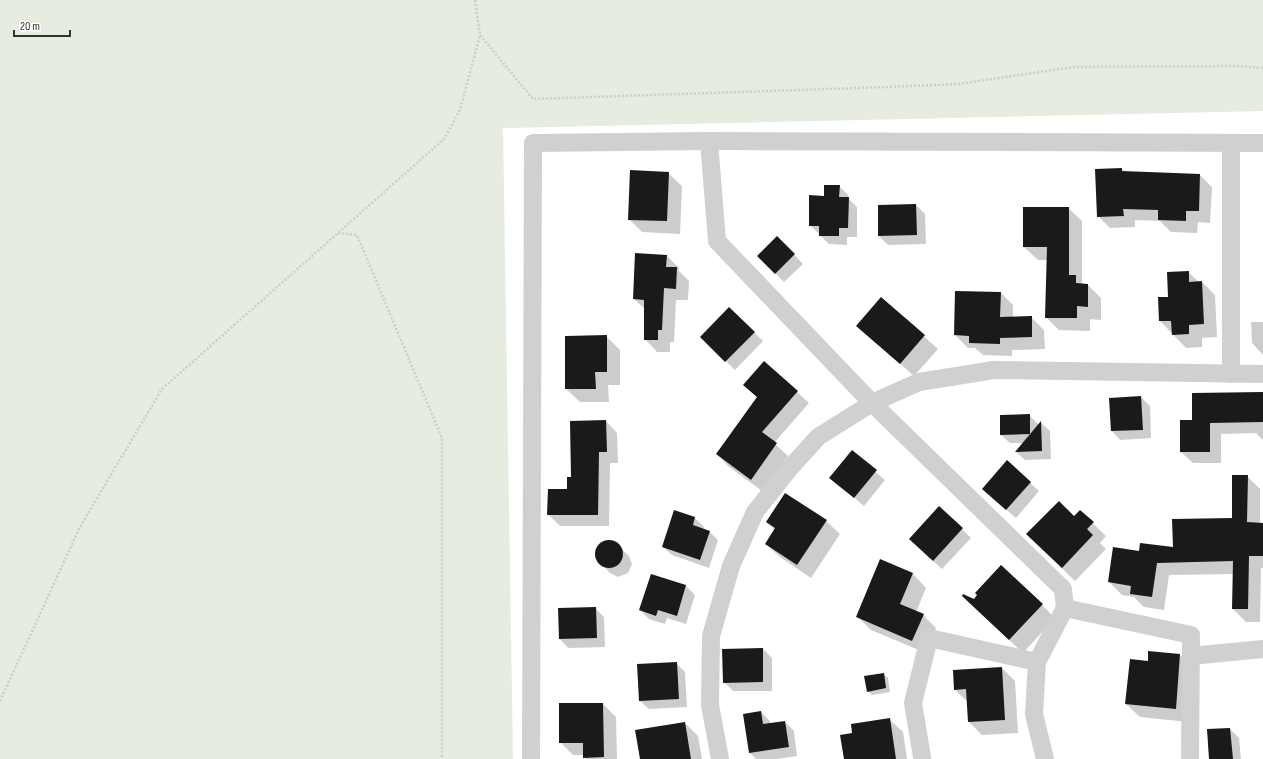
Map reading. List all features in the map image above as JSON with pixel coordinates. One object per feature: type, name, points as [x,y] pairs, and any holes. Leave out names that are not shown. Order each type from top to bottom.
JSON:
[{"type":"street","points":[[709,141],[717,241],[872,403],[1063,589],[1065,608],[1037,662],[1034,714],[1045,759]]},
{"type":"street","points":[[531,759],[533,143],[709,141],[1263,143]]},
{"type":"street","points":[[1231,143],[1231,374]]},
{"type":"street","points":[[720,759],[710,705],[711,636],[731,566],[755,512],[790,468],[818,437],[872,403],[919,382],[994,370],[1263,374]]},
{"type":"street","points":[[1065,608],[1191,635],[1190,759]]},
{"type":"street","points":[[922,757],[913,703],[929,638],[1037,662]]},
{"type":"street","points":[[1191,656],[1263,649]]},
{"type":"path","points":[[0,701],[80,527],[162,389],[444,139],[460,110],[480,35],[475,0]]},
{"type":"path","points":[[480,35],[533,99],[959,84],[1073,67],[1236,66],[1263,68]]},
{"type":"path","points":[[337,233],[357,235],[442,438],[442,759]]},
{"type":"shaded area","points":[[0,0],[1263,0],[1263,111],[503,128],[513,759],[0,759]]},
{"type":"building","points":[[1122,168],[1122,171],[1200,174],[1199,211],[1186,211],[1186,221],[1158,220],[1158,210],[1123,209],[1124,216],[1097,217],[1095,169]]},
{"type":"building","points":[[630,170],[669,172],[667,221],[628,220]]},
{"type":"building","points":[[824,185],[840,185],[839,197],[849,197],[848,228],[839,228],[839,236],[819,236],[819,226],[809,226],[809,195],[824,196]]},
{"type":"building","points":[[916,204],[917,235],[878,236],[878,205]]},
{"type":"building","points":[[1023,207],[1069,207],[1069,275],[1076,275],[1076,283],[1088,284],[1088,307],[1077,306],[1077,318],[1045,318],[1047,247],[1023,247]]},
{"type":"building","points":[[777,236],[795,254],[775,274],[757,256]]},
{"type":"building","points":[[635,253],[667,255],[666,267],[677,267],[676,289],[664,288],[662,330],[658,330],[658,340],[644,340],[644,300],[633,299]]},
{"type":"building","points":[[1189,271],[1189,282],[1202,281],[1204,324],[1189,325],[1189,334],[1172,335],[1171,321],[1159,321],[1158,297],[1168,297],[1167,272]]},
{"type":"building","points":[[955,291],[1001,292],[1000,317],[1032,316],[1032,337],[1000,338],[1000,344],[969,343],[969,336],[954,335]]},
{"type":"building","points":[[881,297],[925,335],[900,364],[856,326]]},
{"type":"building","points":[[729,307],[755,332],[725,362],[700,337]]},
{"type":"building","points":[[607,335],[607,372],[595,372],[596,389],[565,389],[565,336]]},
{"type":"building","points":[[764,361],[798,391],[762,432],[777,443],[751,480],[716,454],[757,397],[743,385]]},
{"type":"building","points":[[1263,392],[1263,422],[1210,423],[1210,452],[1180,452],[1180,420],[1192,420],[1192,393]]},
{"type":"building","points":[[1141,396],[1143,430],[1111,431],[1109,398]]},
{"type":"building","points":[[1030,414],[1030,434],[1000,435],[1000,415]]},
{"type":"building","points":[[606,420],[607,452],[599,452],[598,515],[547,515],[548,489],[567,489],[567,477],[571,477],[570,421]]},
{"type":"building","points":[[1041,421],[1042,451],[1015,452]]},
{"type":"building","points":[[852,450],[877,470],[854,498],[829,478]]},
{"type":"building","points":[[1007,460],[1031,482],[1006,510],[982,489]]},
{"type":"building","points":[[1232,475],[1248,475],[1247,522],[1263,523],[1263,556],[1249,556],[1248,609],[1232,609],[1233,561],[1157,563],[1152,597],[1130,594],[1131,586],[1108,582],[1113,547],[1139,551],[1140,543],[1173,547],[1172,519],[1232,518]]},
{"type":"building","points":[[785,493],[827,520],[797,565],[765,544],[775,528],[766,522]]},
{"type":"building","points":[[1059,501],[1074,516],[1080,510],[1094,522],[1087,529],[1093,535],[1062,568],[1026,534]]},
{"type":"building","points":[[939,506],[963,528],[933,561],[909,539]]},
{"type":"building","points":[[674,510],[695,517],[693,525],[710,531],[700,560],[662,547]]},
{"type":"building","points":[[609,540],[619,544],[623,554],[619,564],[609,568],[599,564],[595,554],[599,544]]},
{"type":"building","points":[[880,559],[913,573],[900,604],[924,614],[912,641],[856,617]]},
{"type":"building","points":[[1001,565],[1043,604],[1009,640],[962,596],[963,594],[974,599],[977,595],[975,593]]},
{"type":"building","points":[[651,574],[686,585],[677,616],[658,610],[656,616],[639,610]]},
{"type":"building","points":[[596,607],[597,638],[559,639],[558,608]]},
{"type":"building","points":[[763,648],[763,682],[723,683],[722,649]]},
{"type":"building","points":[[1148,651],[1180,654],[1176,709],[1125,704],[1130,659],[1148,661]]},
{"type":"building","points":[[677,662],[679,699],[639,701],[637,664]]},
{"type":"building","points":[[1002,667],[1005,720],[968,722],[966,689],[954,690],[953,670]]},
{"type":"building","points":[[884,673],[886,688],[867,692],[864,676]]},
{"type":"building","points":[[559,703],[603,703],[604,757],[583,758],[583,743],[559,743]]},
{"type":"building","points":[[761,711],[763,724],[785,721],[789,747],[749,753],[743,714]]},
{"type":"building","points":[[890,718],[896,759],[844,759],[840,735],[852,733],[851,724]]},
{"type":"building","points":[[685,722],[691,759],[640,759],[635,730]]},
{"type":"building","points":[[1230,728],[1233,759],[1209,759],[1207,729]]}]
